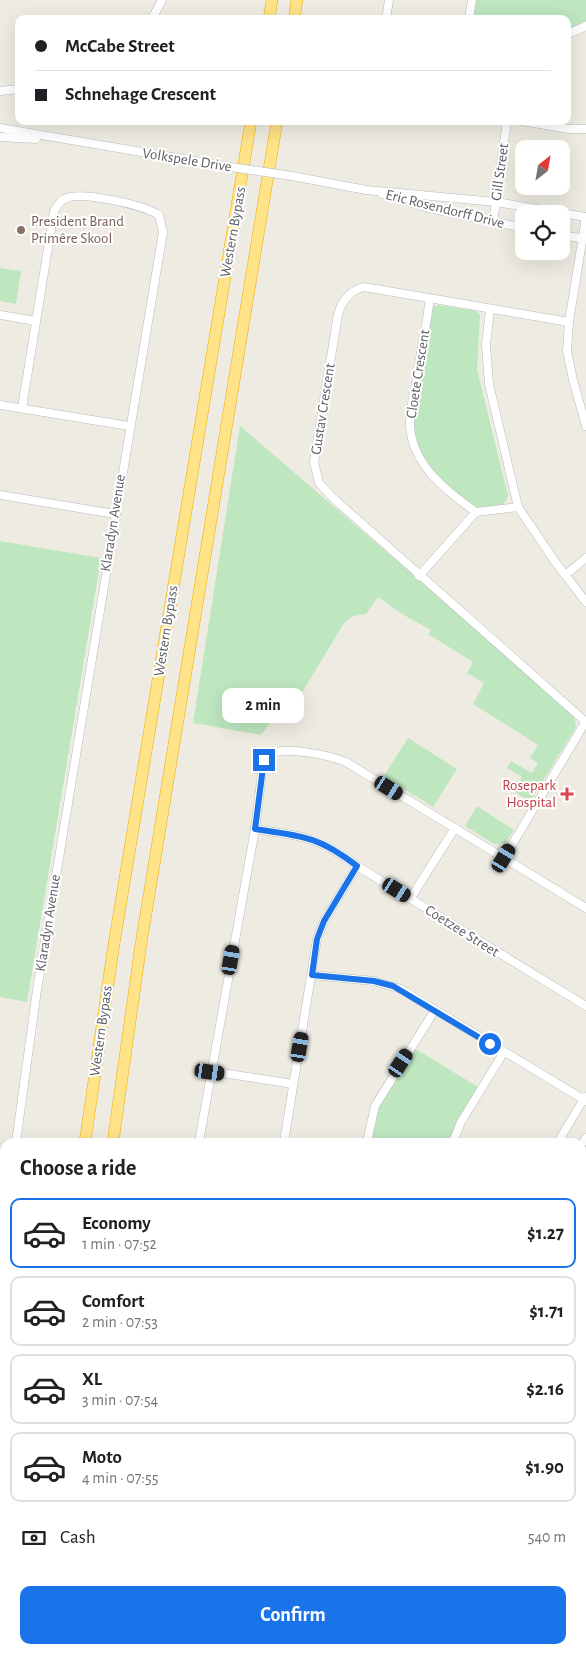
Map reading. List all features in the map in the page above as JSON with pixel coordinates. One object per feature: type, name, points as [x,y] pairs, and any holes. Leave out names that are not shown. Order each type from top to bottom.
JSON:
[{"type":"highway","points":[[270,15],[272,0]]},
{"type":"highway","points":[[295,15],[297,0]]},
{"type":"highway","name":"Western Bypass","points":[[86,1138],[115,935],[251,125]]},
{"type":"highway","name":"Western Bypass","points":[[114,1138],[141,944],[276,125]]},
{"type":"street","points":[[154,15],[162,0]]},
{"type":"street","points":[[387,15],[389,0]]},
{"type":"street","points":[[470,15],[472,0]]},
{"type":"street","points":[[571,33],[586,26]]},
{"type":"street","points":[[0,91],[15,89]]},
{"type":"street","name":"Gill Street","points":[[493,222],[506,125]]},
{"type":"street","points":[[546,125],[569,129],[586,129]]},
{"type":"street","name":"Volkspele Drive","points":[[0,128],[292,176]]},
{"type":"street","name":"Volkspele Drive","points":[[0,137],[83,143]]},
{"type":"street","name":"Eric Rosendorff Drive","points":[[292,176],[366,190],[429,208],[515,226]]},
{"type":"street","name":"Eric Rosendorff Drive","points":[[366,190],[431,194],[496,202],[586,217]]},
{"type":"street","points":[[429,208],[431,194]]},
{"type":"street","name":"Klaradyn Avenue","points":[[16,1138],[26,1058],[129,426],[163,232],[159,215],[141,207],[77,196],[62,200],[54,211],[22,408]]},
{"type":"street","points":[[586,217],[569,322],[567,351],[586,426]]},
{"type":"street","points":[[570,236],[584,238]]},
{"type":"street","name":"Gustav Crescent","points":[[569,322],[364,288],[355,290],[342,302],[314,462],[319,483],[333,498],[419,576],[586,721]]},
{"type":"street","name":"Cloete Crescent","points":[[430,299],[411,410],[411,434],[418,454],[426,468],[440,483],[476,512]]},
{"type":"street","points":[[490,310],[486,345],[489,384],[518,507],[564,575],[586,602]]},
{"type":"street","points":[[0,315],[36,320]]},
{"type":"street","points":[[0,405],[129,426]]},
{"type":"street","points":[[0,495],[115,514]]},
{"type":"street","points":[[419,576],[476,512],[518,507]]},
{"type":"street","points":[[564,575],[586,558]]},
{"type":"street","points":[[504,858],[586,721]]},
{"type":"street","points":[[200,1138],[255,829],[264,760],[269,754],[284,750],[332,756],[346,762],[586,908]]},
{"type":"street","points":[[410,899],[455,828]]},
{"type":"street","name":"Coetzee Street","points":[[255,829],[316,840],[333,847],[357,866],[586,1006]]},
{"type":"street","points":[[285,1138],[317,939],[324,921],[357,866]]},
{"type":"street","points":[[312,975],[388,984],[585,1099],[561,1138]]},
{"type":"street","points":[[368,1138],[375,1106],[435,1010]]},
{"type":"street","points":[[455,1138],[462,1122],[504,1052]]},
{"type":"street","points":[[210,1072],[293,1084]]},
{"type":"green space","points":[[475,0],[586,0],[586,21],[571,29],[571,15],[473,15]]},
{"type":"green space","points":[[0,268],[21,271],[16,304],[0,301]]},
{"type":"green space","points":[[438,305],[476,311],[480,315],[477,369],[508,496],[503,504],[495,508],[475,509],[443,484],[423,462],[414,439],[414,402],[417,382],[432,307]]},
{"type":"green space","points":[[240,426],[574,713],[576,727],[530,802],[514,791],[522,777],[507,768],[511,761],[532,773],[538,763],[530,758],[538,745],[473,704],[484,683],[467,673],[473,662],[428,634],[431,630],[402,614],[378,597],[366,614],[353,616],[344,623],[291,711],[273,718],[261,735],[193,723]]},
{"type":"green space","points":[[0,541],[101,558],[27,1002],[0,997]]},
{"type":"green space","points":[[408,738],[457,769],[433,807],[384,776]]},
{"type":"green space","points":[[477,806],[514,830],[505,843],[494,844],[465,826]]},
{"type":"green space","points":[[414,1048],[478,1087],[459,1119],[451,1138],[371,1138],[378,1107]]},
{"type":"place","name":"President Brand Primêre Skool","points":[[21,230]]},
{"type":"place","name":"Rosepark Hospital","points":[[567,794]]},
{"type":"route","points":[[264,760],[255,829],[316,840],[333,847],[357,866],[324,921],[317,939],[312,975],[374,981],[393,986],[490,1044]]}]
